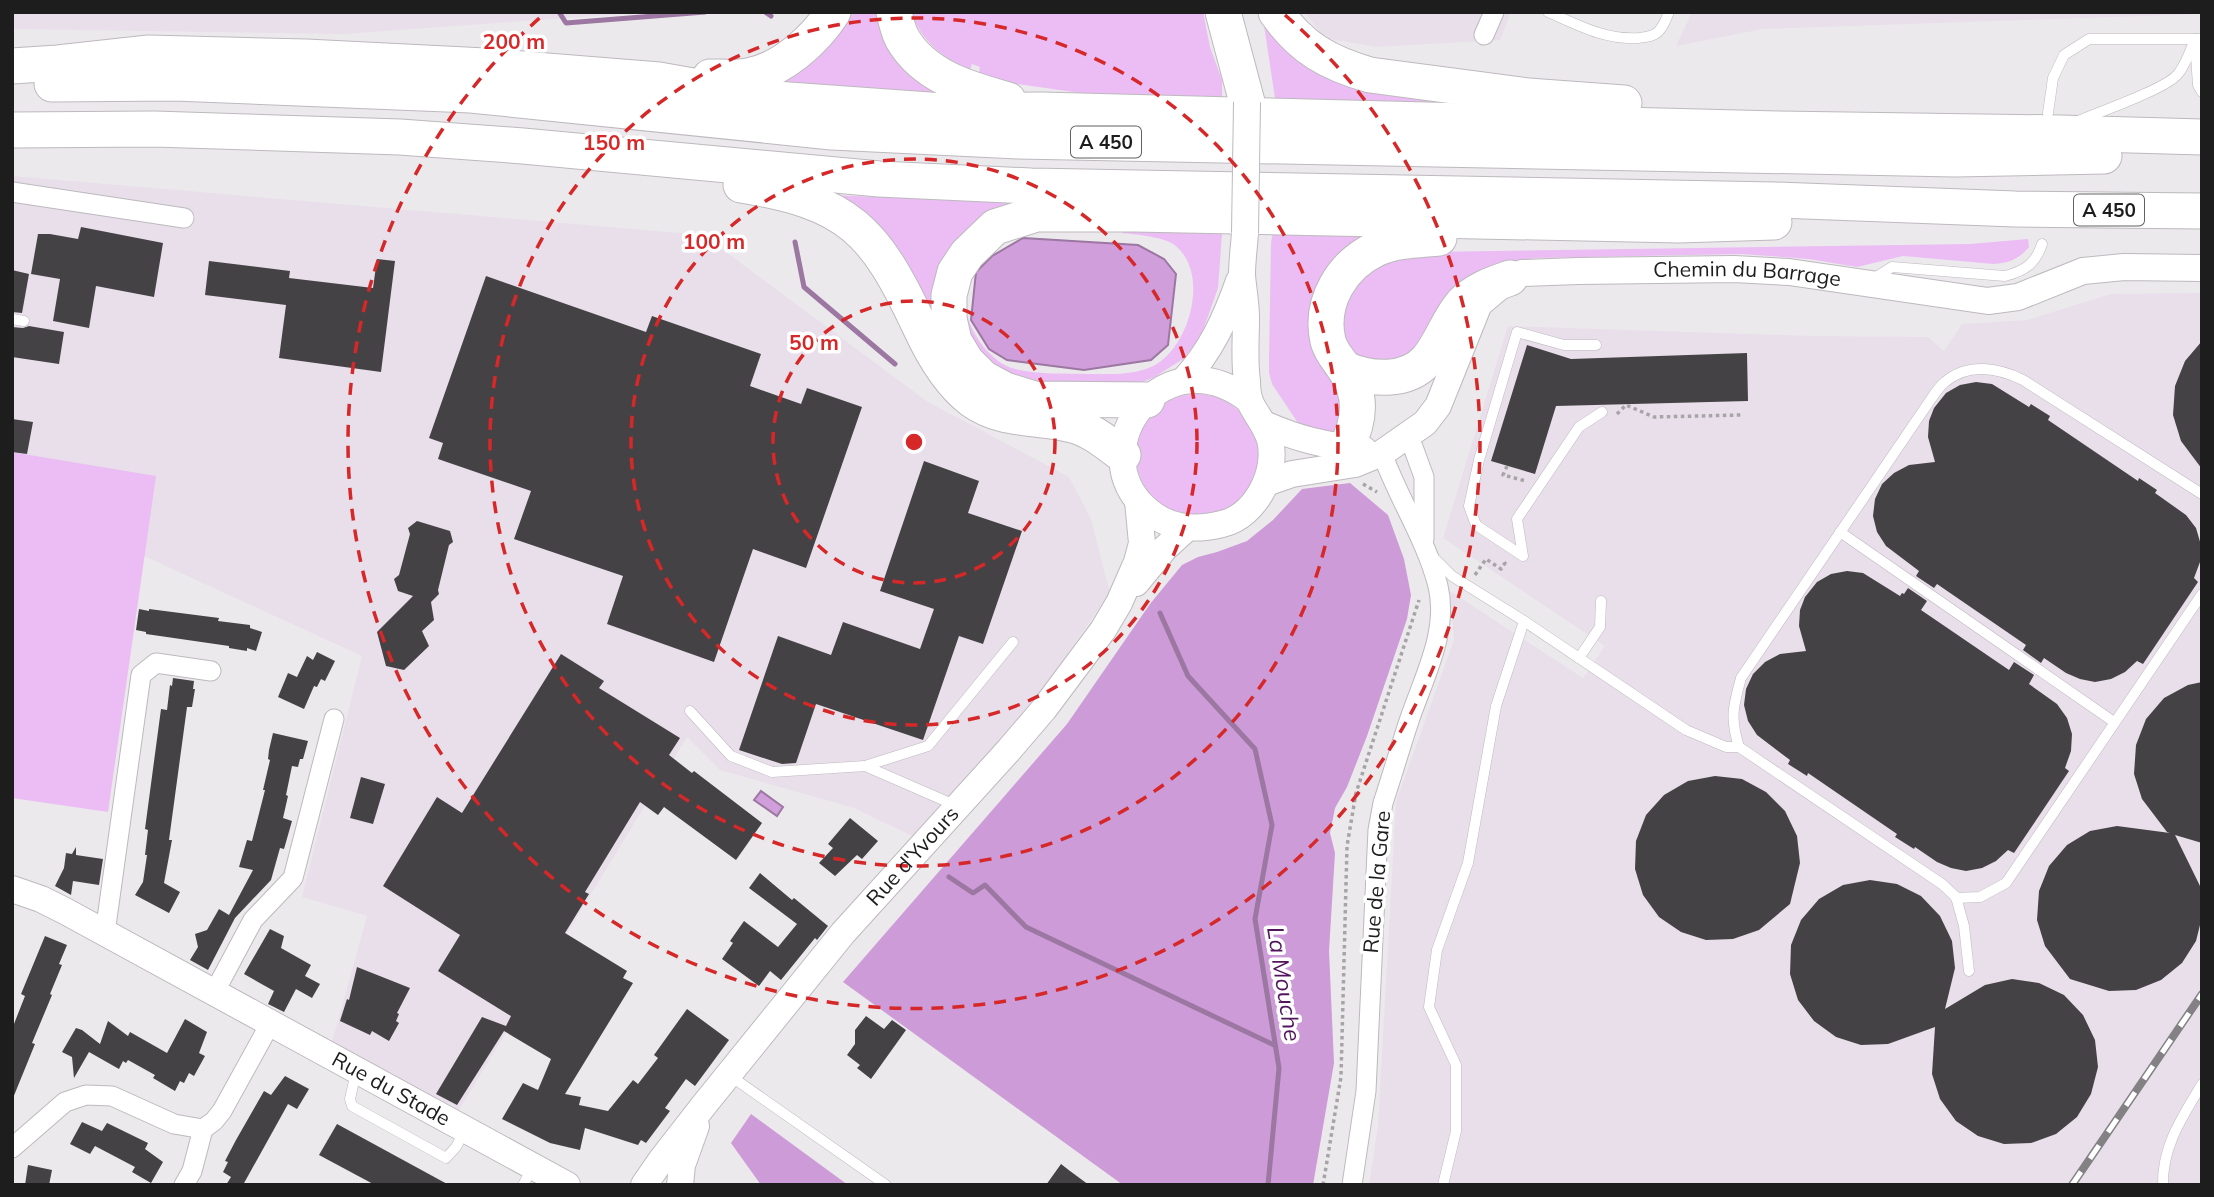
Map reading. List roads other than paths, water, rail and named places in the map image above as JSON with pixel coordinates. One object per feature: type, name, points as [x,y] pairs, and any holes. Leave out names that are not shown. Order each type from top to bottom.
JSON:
[{"type":"highway","points":[[659,80],[692,76],[749,76],[776,66],[799,50],[834,12]]},
{"type":"highway","points":[[894,12],[901,36],[915,57],[939,75],[966,88],[1042,110]]},
{"type":"highway","points":[[1276,12],[1289,32],[1307,47],[1330,60],[1370,75],[1528,96],[1799,117],[1917,131]]},
{"type":"highway","points":[[1231,14],[1247,102]]},
{"type":"highway","points":[[12,49],[100,45],[149,53],[485,66],[659,80],[774,99],[943,111],[1042,110],[1917,131],[2054,123],[2202,137]]},
{"type":"highway","points":[[12,66],[58,64],[149,53]]},
{"type":"highway","name":"A 450","points":[[12,84],[175,83],[471,95],[832,132],[1018,141],[1955,159],[2202,155]]},
{"type":"highway","name":"A 450","points":[[12,130],[154,130],[400,137],[634,155],[879,179],[1031,186],[2202,211]]},
{"type":"highway","points":[[634,155],[672,174],[765,189],[834,210],[869,239],[901,286],[943,369],[971,399],[988,409],[1009,415],[1075,425],[1091,432],[1123,455]]},
{"type":"highway","points":[[1338,457],[1354,432],[1358,416],[1357,397],[1345,369],[1335,358],[1328,341],[1328,304],[1345,272],[1377,248],[1397,243],[1461,236],[1679,225],[1774,222],[1996,222],[2015,209]]},
{"type":"highway","points":[[1147,400],[1034,399],[1006,390],[983,378],[966,361],[954,341],[949,319],[949,295],[955,272],[967,254],[995,227],[1035,214],[1679,225]]},
{"type":"highway","points":[[1345,369],[1356,374],[1390,379],[1410,372],[1426,362],[1462,304],[1483,288],[1510,278]]},
{"type":"main road","points":[[1247,102],[1242,273],[1246,315],[1246,379],[1250,401],[1264,424],[1270,442],[1271,462],[1266,483],[1257,498],[1244,513],[1230,522],[1187,528],[1168,524],[1152,515],[1138,501],[1129,486],[1124,472],[1123,455],[1126,433],[1133,417],[1147,400],[1164,387],[1184,380],[1205,380],[1237,391],[1250,401]]},
{"type":"main road","name":"Chemin du Barrage","points":[[1382,453],[1425,423],[1438,406],[1479,304],[1510,278],[1522,273],[1734,270],[1789,272],[1988,301],[2018,297],[2083,271],[2124,267],[2202,268]]},
{"type":"main road","points":[[1184,380],[1207,353],[1228,312],[1242,273]]},
{"type":"main road","points":[[1264,424],[1338,457]]},
{"type":"main road","points":[[1266,483],[1338,457],[1382,453]]},
{"type":"main road","points":[[1119,603],[1137,562],[1142,543],[1138,501]]},
{"type":"main road","points":[[1119,603],[1164,549],[1187,528]]},
{"type":"main road","name":"Rue d'Yvours","points":[[644,1185],[704,1105],[844,933],[1044,709],[1103,630],[1119,603]]},
{"type":"main road","name":"Rue du Stade","points":[[12,890],[41,899],[465,1130],[528,1176],[567,1185]]},
{"type":"main road","points":[[680,1185],[682,1165],[704,1105]]},
{"type":"street","points":[[1484,35],[1494,12]]},
{"type":"street","points":[[12,192],[184,218]]},
{"type":"street","name":"Rue de la Gare","points":[[1406,438],[1413,447],[1424,477],[1424,547]]},
{"type":"street","name":"Rue de la Gare","points":[[1352,1185],[1366,1091],[1378,830],[1387,791],[1435,647],[1440,619],[1437,586],[1424,547],[1392,482],[1382,453]]},
{"type":"street","points":[[105,933],[142,676],[156,663],[211,671]]},
{"type":"street","points":[[214,993],[253,920],[293,878],[334,719]]},
{"type":"street","points":[[184,1185],[192,1171],[203,1129],[222,1111],[270,1024]]},
{"type":"street","points":[[12,1148],[65,1102],[86,1095],[112,1096],[174,1124],[203,1129]]},
{"type":"lane","points":[[1548,12],[1599,35],[1624,38],[1650,37],[1657,33],[1664,25],[1669,12]]},
{"type":"lane","points":[[2089,39],[2198,39],[2176,77],[2066,126],[2054,123],[2053,78],[2064,55],[2089,39]]},
{"type":"lane","points":[[2198,39],[2198,85],[2202,92]]},
{"type":"lane","points":[[1866,283],[1892,267],[2005,276],[2021,272],[2028,267],[2042,244]]},
{"type":"lane","points":[[12,319],[23,321]]},
{"type":"lane","points":[[1596,345],[1564,345],[1517,332],[1479,460],[1469,506],[1476,525],[1523,556],[1517,519],[1579,427],[1602,412]]},
{"type":"lane","points":[[1739,747],[1732,726],[1733,705],[1741,678],[1945,381],[1962,372],[1985,368],[2005,371],[2202,494]]},
{"type":"lane","points":[[1840,532],[2113,722]]},
{"type":"lane","points":[[1424,547],[1452,576],[1686,730],[1726,747],[1739,747],[1942,884],[1956,898],[1964,926],[1969,971]]},
{"type":"lane","points":[[1956,898],[1980,897],[2006,883],[2202,594]]},
{"type":"lane","points":[[1579,658],[1600,627],[1601,601]]},
{"type":"lane","points":[[1443,1185],[1457,1131],[1456,1065],[1429,1007],[1437,950],[1468,863],[1496,706],[1524,621]]},
{"type":"lane","points":[[690,711],[731,756],[772,772],[865,766],[928,746],[1013,642]]},
{"type":"lane","points":[[865,766],[958,807]]},
{"type":"lane","points":[[729,1074],[886,1185]]},
{"type":"lane","points":[[2163,1185],[2162,1166],[2174,1131],[2202,1084]]},
{"type":"waterway","name":"La Mouche","points":[[559,12],[566,23],[705,12]]},
{"type":"waterway","name":"La Mouche","points":[[765,12],[771,16]]},
{"type":"waterway","name":"La Mouche","points":[[795,242],[804,287],[895,364]]},
{"type":"waterway","name":"La Mouche","points":[[1160,613],[1188,676],[1255,749],[1272,825],[1255,919],[1279,1068],[1268,1185]]},
{"type":"waterway","points":[[949,877],[973,893],[985,885],[1026,927],[1274,1045]]},
{"type":"railway","points":[[2072,1185],[2202,994]]}]
